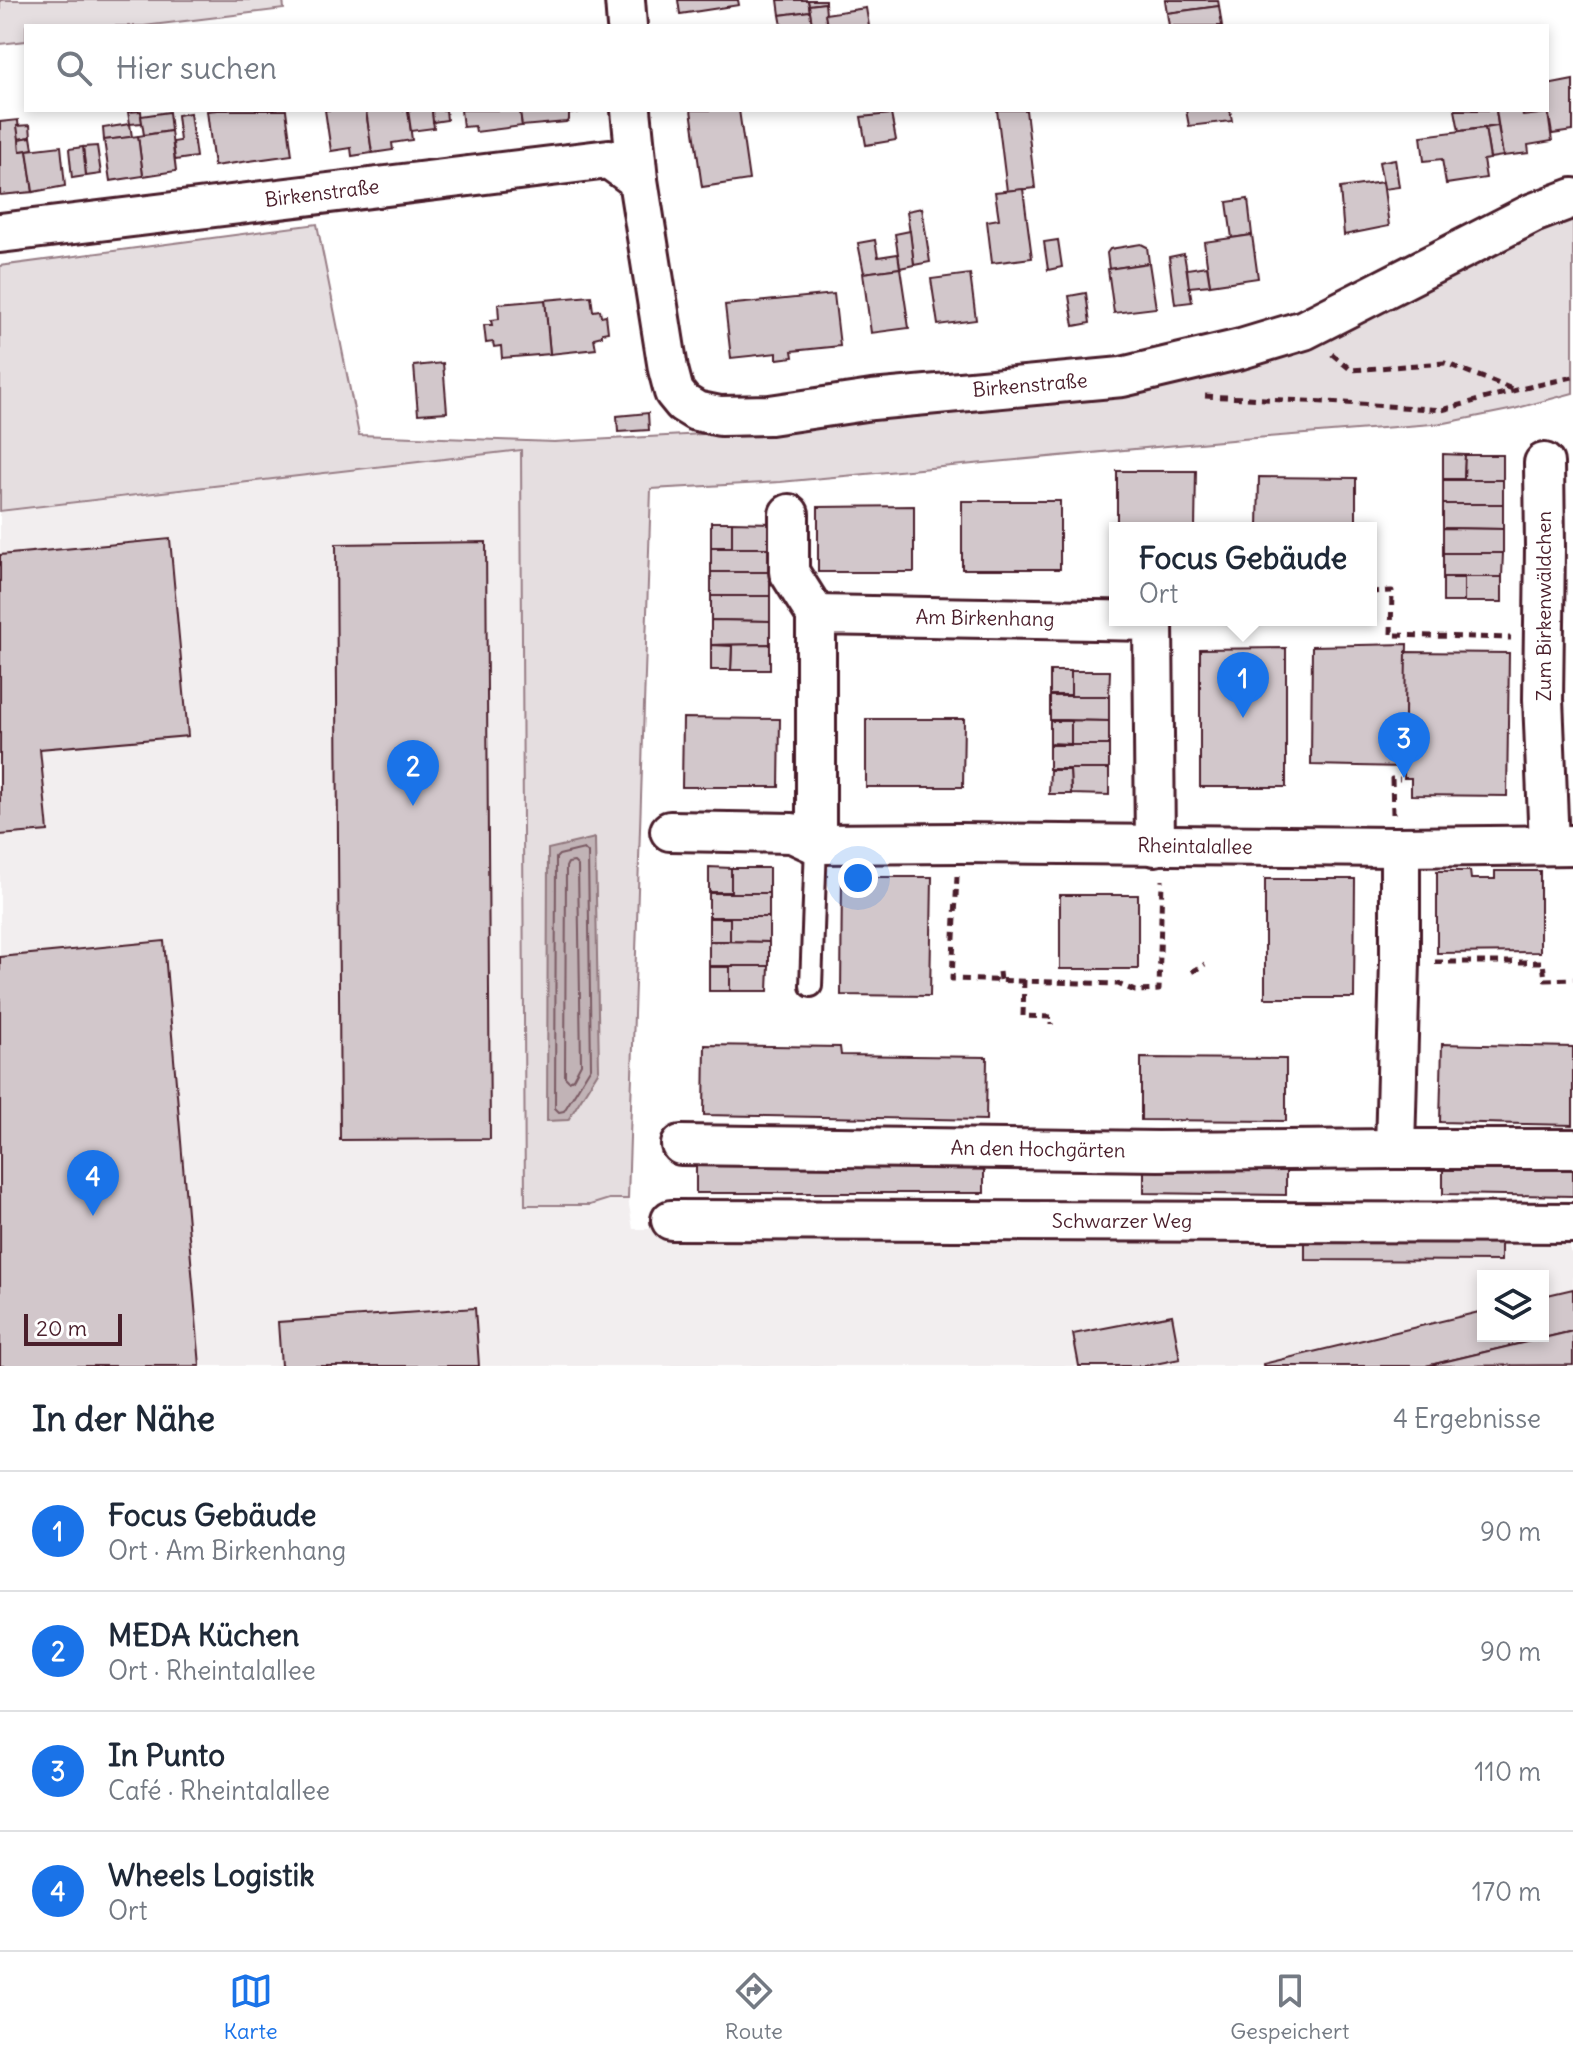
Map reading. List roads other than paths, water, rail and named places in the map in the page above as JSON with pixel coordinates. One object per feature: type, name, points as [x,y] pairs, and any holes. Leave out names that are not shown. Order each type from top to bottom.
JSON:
[{"type":"street","points":[[625,0],[627,24]]},
{"type":"street","name":"Birkenstraße","points":[[631,112],[638,180],[674,392],[683,403],[696,411],[720,416],[770,415],[872,400],[1122,377],[1241,349],[1304,330],[1547,206],[1573,198]]},
{"type":"street","name":"Birkenstraße","points":[[0,233],[609,159],[638,180]]},
{"type":"street","name":"Zum Birkenwäldchen","points":[[1544,463],[1543,699],[1561,845]]},
{"type":"street","points":[[789,514],[789,572],[816,615],[816,844]]},
{"type":"street","name":"Am Birkenhang","points":[[816,615],[1109,619]]},
{"type":"street","name":"Am Birkenhang","points":[[1153,626],[1155,846]]},
{"type":"street","name":"Rheintalallee","points":[[670,831],[792,833],[816,844],[1561,845]]},
{"type":"street","points":[[1395,1149],[1400,847]]},
{"type":"street","name":"An den Hochgärten","points":[[681,1145],[1158,1151],[1573,1149]]},
{"type":"street","name":"Schwarzer Weg","points":[[671,1220],[1573,1223]]},
{"type":"lane","points":[[811,986],[816,844]]},
{"type":"water","points":[[595,838],[599,1070],[568,1120],[547,1121],[548,849]]},
{"type":"place","name":"Focus Gebäude","points":[[1243,718]]},
{"type":"place","name":"In Punto","points":[[1404,778]]},
{"type":"place","name":"MEDA Küchen","points":[[413,806]]},
{"type":"place","name":"Wheels Logistik","points":[[93,1216]]}]
